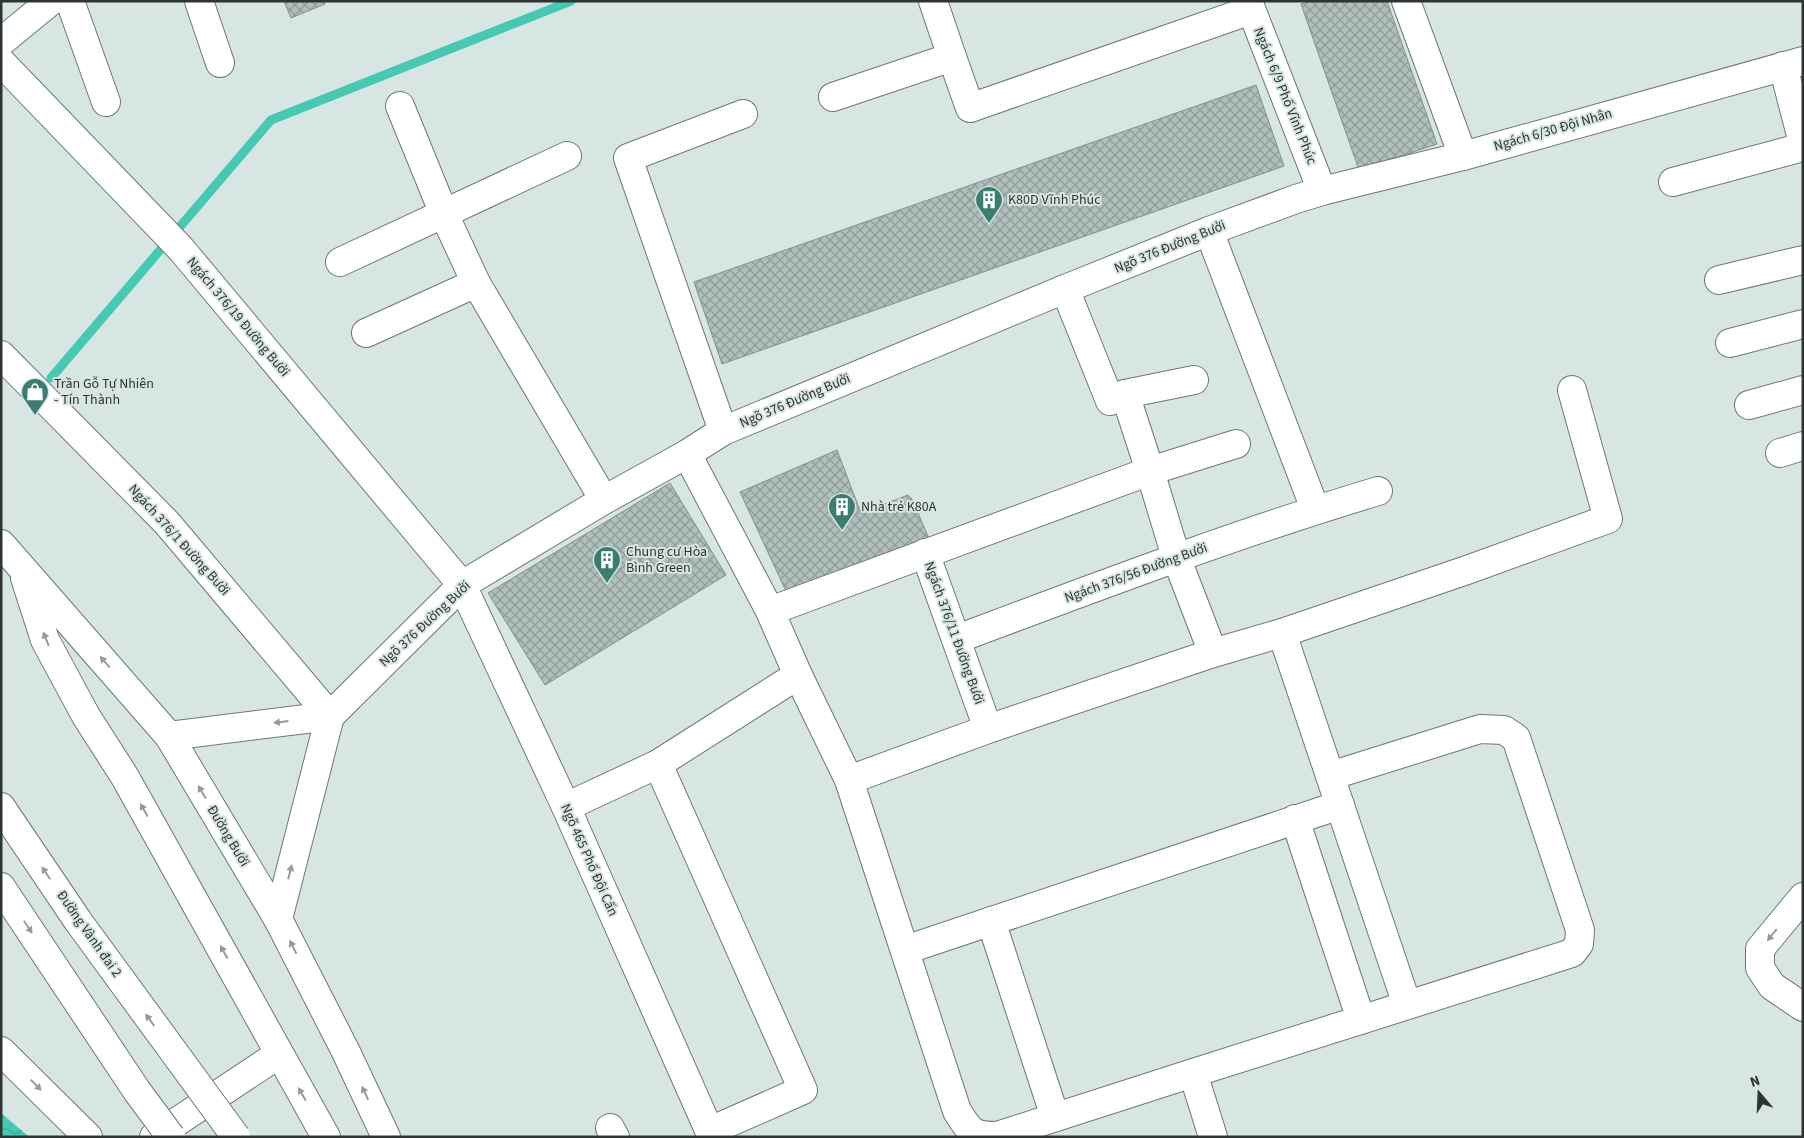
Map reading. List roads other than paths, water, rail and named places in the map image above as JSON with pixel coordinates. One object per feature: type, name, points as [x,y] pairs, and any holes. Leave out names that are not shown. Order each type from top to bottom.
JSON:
[{"type":"main road","points":[[1,42],[51,1]]},
{"type":"main road","points":[[70,1],[106,102]]},
{"type":"main road","points":[[199,1],[220,63]]},
{"type":"main road","points":[[933,1],[970,108],[1249,5]]},
{"type":"main road","points":[[1406,1],[1463,156]]},
{"type":"main road","name":"Ngách 6/9 Phố Vĩnh Phúc","points":[[1249,5],[1322,191]]},
{"type":"main road","points":[[833,97],[952,57]]},
{"type":"main road","name":"Ngách 376/19 Đường Bưởi","points":[[1,62],[134,198],[181,249],[462,585]]},
{"type":"main road","name":"Ngách 6/30 Đội Nhân","points":[[1322,191],[1463,156],[1793,63],[1803,145]]},
{"type":"main road","points":[[400,106],[444,214],[476,283],[604,500]]},
{"type":"main road","points":[[723,431],[628,158],[743,114]]},
{"type":"main road","points":[[1673,182],[1803,145]]},
{"type":"main road","points":[[340,262],[567,156]]},
{"type":"main road","name":"Ngõ 376 Đường Bưởi","points":[[330,716],[462,585],[604,500],[687,454],[723,431],[1209,231],[1322,191]]},
{"type":"main road","points":[[1209,231],[1315,509]]},
{"type":"main road","points":[[1719,280],[1803,260]]},
{"type":"main road","points":[[366,333],[476,283]]},
{"type":"main road","points":[[1065,289],[1110,401],[1125,394],[1194,380]]},
{"type":"main road","points":[[1730,343],[1803,324]]},
{"type":"main road","name":"Ngách 376/1 Đường Bưởi","points":[[11,364],[167,523],[330,716]]},
{"type":"main road","points":[[849,780],[988,729],[1213,653],[1282,633],[1467,570],[1608,519],[1572,390]]},
{"type":"main road","points":[[1749,405],[1803,390]]},
{"type":"main road","points":[[1125,394],[1176,557],[1213,653]]},
{"type":"main road","points":[[925,553],[1150,471],[1236,444]]},
{"type":"main road","points":[[687,454],[770,611],[798,675],[849,780],[957,1110],[968,1128],[980,1136],[997,1136],[1572,953],[1580,944],[1580,930],[1516,738],[1504,730],[1480,729],[1330,776]]},
{"type":"main road","name":"Ngách 376/56 Đường Bưởi","points":[[957,639],[1176,557],[1315,509],[1378,490]]},
{"type":"main road","name":"Đường Bưởi","points":[[1,544],[169,736],[278,919],[346,1052],[386,1137]]},
{"type":"main road","name":"Ngách 376/11 Đường Bưởi","points":[[770,611],[925,553],[988,729]]},
{"type":"main road","name":"Đường Bưởi","points":[[22,567],[45,640],[86,716],[135,794],[326,1137]]},
{"type":"main road","name":"Ngõ 465 Phố Đội Cấn","points":[[462,585],[566,807],[711,1134]]},
{"type":"main road","points":[[1282,633],[1407,1005]]},
{"type":"main road","points":[[566,807],[658,764],[798,675]]},
{"type":"main road","points":[[169,736],[330,716],[278,919]]},
{"type":"main road","points":[[658,764],[803,1090],[711,1134]]},
{"type":"main road","points":[[905,950],[1340,805]]},
{"type":"main road","name":"Đường Vành đai 2","points":[[1,807],[78,921],[236,1137]]},
{"type":"main road","points":[[1295,820],[1360,1020]]},
{"type":"main road","points":[[1,887],[137,1091],[171,1137]]},
{"type":"main road","points":[[1800,906],[1760,949],[1760,968],[1772,986],[1803,1007]]},
{"type":"main road","points":[[991,921],[1055,1118]]},
{"type":"main road","points":[[1,1051],[88,1137]]},
{"type":"main road","points":[[154,1137],[279,1054]]},
{"type":"main road","points":[[1193,1073],[1213,1137]]},
{"type":"water","points":[[1,1113],[27,1135],[29,1137],[1,1137]]},
{"type":"waterway","points":[[51,378],[271,120],[571,1]]},
{"type":"place","name":"K80D Vĩnh Phúc","points":[[989,224]]},
{"type":"place","name":"Trần Gỗ Tự Nhiên - Tín Thành","points":[[35,416]]},
{"type":"place","name":"Nhà trẻ K80A","points":[[842,531]]},
{"type":"place","name":"Chung cư Hòa Bình Green","points":[[607,584]]}]
